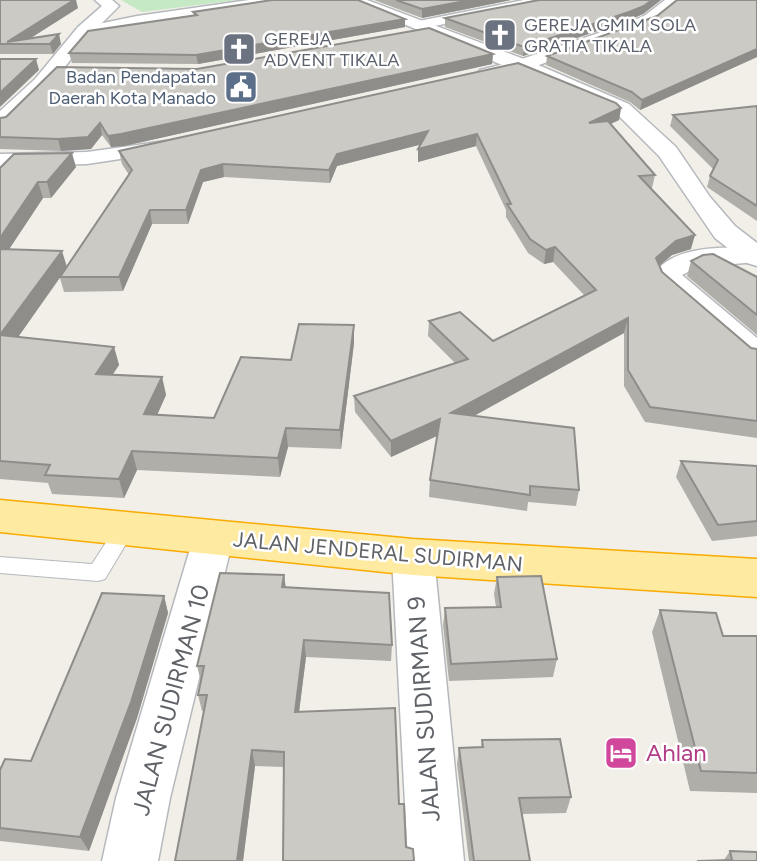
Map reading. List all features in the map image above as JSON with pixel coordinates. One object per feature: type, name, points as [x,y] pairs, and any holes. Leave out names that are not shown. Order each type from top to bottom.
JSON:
[{"type":"highway","name":"JALAN JENDERAL SUDIRMAN","points":[[0,516],[413,557],[757,578]]},
{"type":"street","points":[[84,31],[275,0]]},
{"type":"street","points":[[353,0],[522,65],[592,94],[631,115],[668,152],[701,202],[725,232],[755,247]]},
{"type":"street","points":[[403,35],[545,0]]},
{"type":"street","points":[[470,77],[522,65],[633,26],[649,19],[674,0]]},
{"type":"street","points":[[0,122],[55,72],[107,3],[165,17]]},
{"type":"street","points":[[0,160],[124,155],[186,142]]},
{"type":"street","points":[[755,247],[680,263],[672,267],[668,274],[670,279],[757,354]]},
{"type":"street","name":"JALAN SUDIRMAN 10","points":[[130,861],[213,539]]},
{"type":"street","name":"JALAN SUDIRMAN 9","points":[[413,557],[436,861]]},
{"type":"lane","points":[[0,565],[98,573],[125,529]]},
{"type":"green space","points":[[121,0],[238,0],[142,12]]},
{"type":"building","points":[[0,0],[74,0],[7,42],[59,34],[50,44],[0,44]]},
{"type":"building","points":[[272,0],[358,0],[405,19],[196,55],[69,53],[88,31],[197,15],[193,12]]},
{"type":"building","points":[[396,0],[471,0],[422,9]]},
{"type":"building","points":[[539,0],[652,0],[629,12],[524,47],[445,18]]},
{"type":"building","points":[[677,0],[757,0],[757,49],[642,100],[632,92],[547,56],[657,16]]},
{"type":"building","points":[[429,28],[493,54],[121,134],[108,136],[100,123],[88,137],[0,137],[0,118],[6,117],[57,67],[197,69]]},
{"type":"building","points":[[0,59],[36,59],[0,93]]},
{"type":"building","points":[[518,63],[616,103],[621,108],[589,123],[608,121],[655,175],[639,176],[695,235],[676,241],[656,258],[662,272],[751,348],[757,349],[757,421],[650,407],[628,370],[628,318],[451,413],[574,428],[579,490],[530,486],[530,495],[430,480],[440,419],[391,441],[354,396],[468,359],[429,321],[460,312],[493,341],[596,290],[555,247],[546,250],[530,239],[507,204],[511,204],[477,134],[418,149],[428,131],[337,154],[329,170],[223,164],[201,170],[186,210],[150,210],[119,277],[60,277],[132,170],[119,151]]},
{"type":"building","points":[[757,106],[757,206],[710,176],[718,160],[673,115]]},
{"type":"building","points":[[72,153],[47,182],[38,182],[0,238],[0,168],[14,154]]},
{"type":"building","points":[[0,249],[62,251],[0,335]]},
{"type":"building","points":[[713,254],[757,277],[757,315],[691,261]]},
{"type":"building","points":[[299,324],[354,325],[340,430],[286,428],[278,458],[132,451],[119,479],[45,475],[50,465],[0,461],[0,335],[114,347],[96,374],[162,377],[144,414],[214,418],[241,357],[291,360]]},
{"type":"building","points":[[681,461],[757,466],[757,521],[718,525]]},
{"type":"building","points":[[220,573],[284,575],[282,587],[389,593],[392,645],[304,640],[295,712],[395,708],[399,804],[404,804],[406,847],[413,849],[414,861],[283,861],[284,752],[252,750],[237,861],[175,861],[207,695],[198,695],[204,666],[197,666]]},
{"type":"building","points":[[541,576],[557,659],[451,664],[445,608],[501,607],[497,577]]},
{"type":"building","points":[[102,593],[164,596],[131,702],[80,837],[0,828],[0,770],[5,759],[31,761]]},
{"type":"building","points":[[660,610],[716,613],[723,636],[757,636],[757,773],[701,771]]},
{"type":"building","points":[[560,739],[571,797],[519,798],[530,861],[474,861],[459,748],[483,747],[482,740]]},
{"type":"building","points":[[730,851],[757,852],[757,861],[697,861],[732,860]]},
{"type":"place","name":"GEREJA GMIM SOLA GRATIA TIKALA","points":[[500,35]]},
{"type":"place","name":"GEREJA ADVENT TIKALA","points":[[239,49]]},
{"type":"place","name":"Badan Pendapatan Daerah Kota Manado","points":[[241,87]]},
{"type":"place","name":"Ahlan","points":[[621,753]]}]
